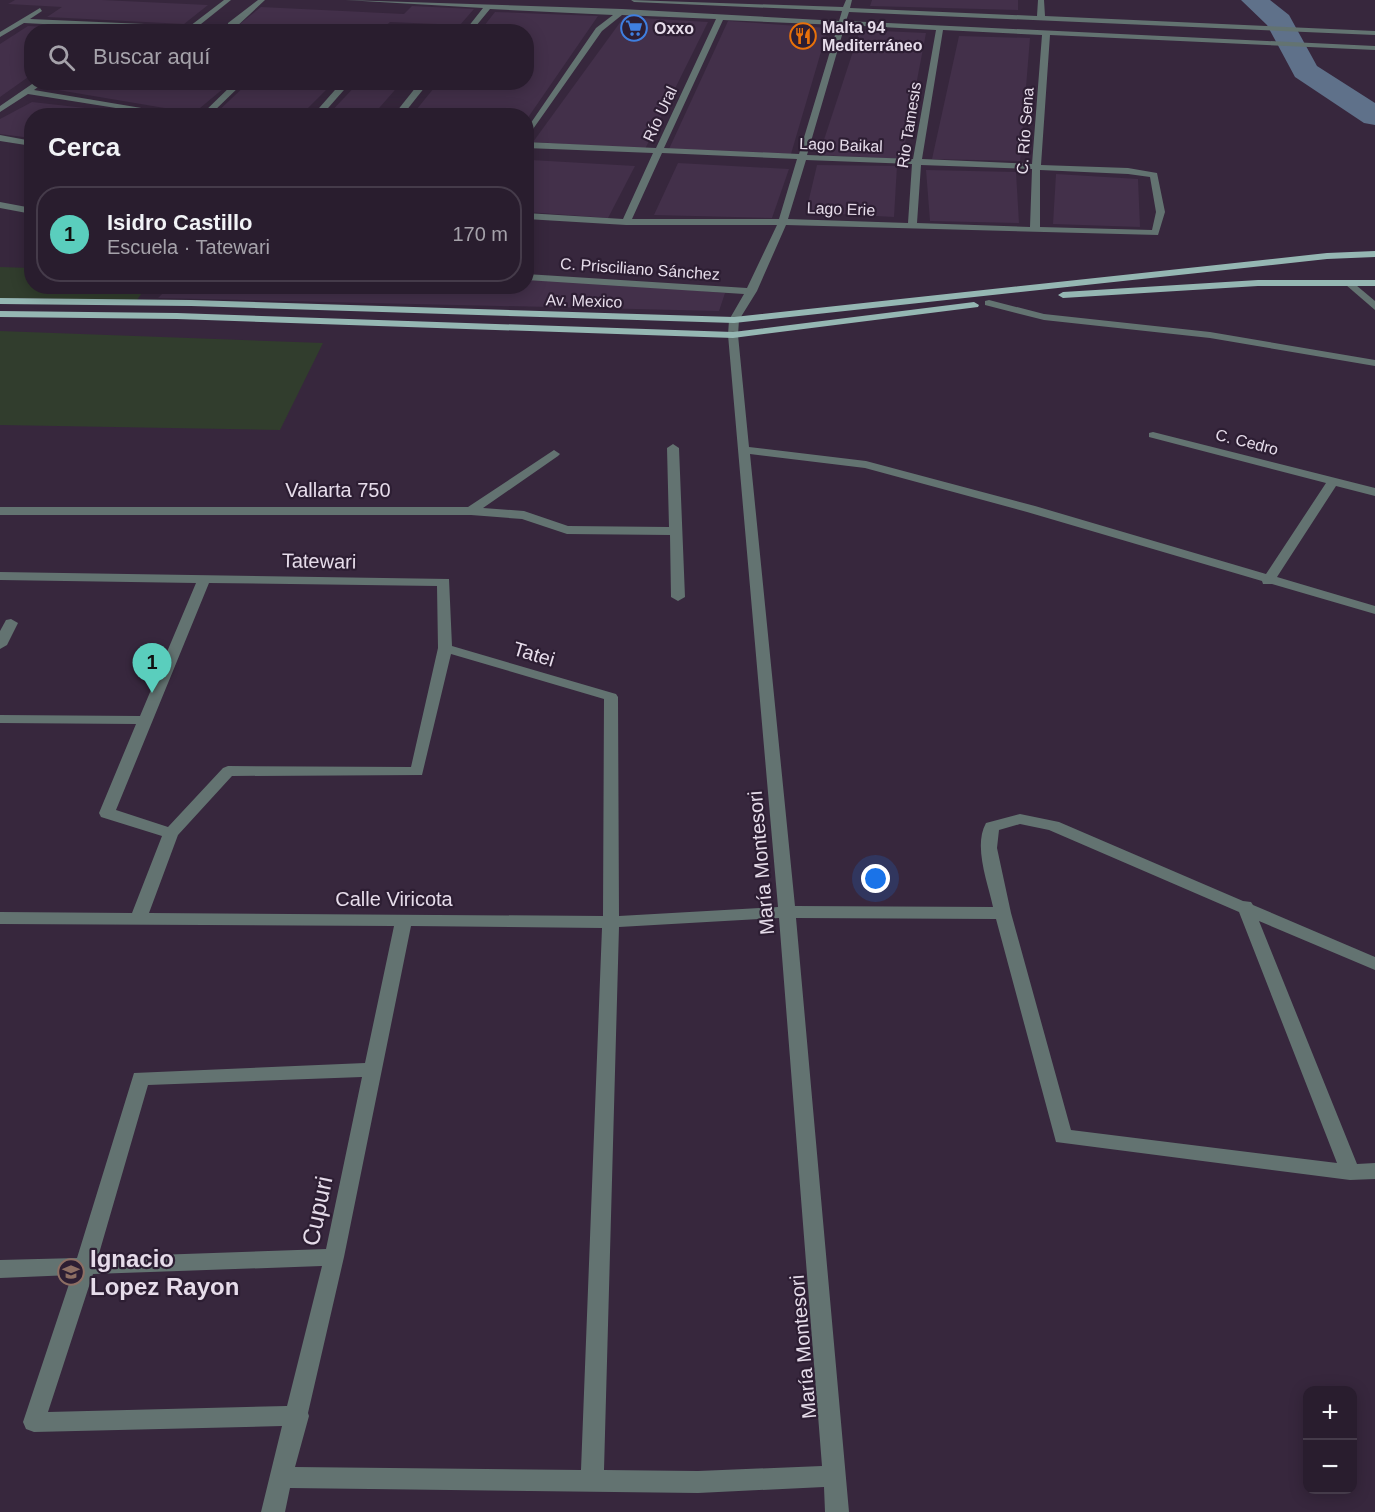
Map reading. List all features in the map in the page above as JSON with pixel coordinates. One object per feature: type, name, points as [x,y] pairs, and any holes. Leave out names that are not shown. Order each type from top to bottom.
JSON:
[{"type":"main road","points":[[734,328],[1357,254],[1375,254]]},
{"type":"main road","points":[[734,328],[1074,293],[1216,285],[1375,283]]},
{"type":"main road","name":"Av. Mexico","points":[[0,301],[214,304],[734,328]]},
{"type":"main road","name":"Av. Mexico","points":[[0,314],[734,328]]},
{"type":"street","points":[[196,24],[228,0]]},
{"type":"street","points":[[232,24],[262,0]]},
{"type":"street","points":[[348,0],[1375,48]]},
{"type":"street","points":[[534,125],[599,30],[637,0],[1375,33]]},
{"type":"street","points":[[734,328],[783,222],[800,158],[849,0]]},
{"type":"street","points":[[1041,0],[1041,18]]},
{"type":"street","points":[[474,24],[488,7]]},
{"type":"street","points":[[0,35],[40,10]]},
{"type":"street","name":"Río Ural","points":[[626,222],[720,18]]},
{"type":"street","points":[[23,21],[58,24]]},
{"type":"street","name":"Rio Tamesis","points":[[912,226],[917,162],[940,29]]},
{"type":"street","name":"C. Río Sena","points":[[1035,230],[1036,168],[1046,33]]},
{"type":"street","points":[[0,111],[31,90]]},
{"type":"street","points":[[212,108],[232,90]]},
{"type":"street","points":[[324,108],[340,90]]},
{"type":"street","points":[[404,108],[418,90]]},
{"type":"street","points":[[29,92],[133,108]]},
{"type":"street","points":[[0,138],[24,142]]},
{"type":"street","name":"Lago Baikal","points":[[534,146],[1128,171],[1154,175],[1161,202],[1161,222],[1155,233]]},
{"type":"street","points":[[0,205],[24,210]]},
{"type":"street","name":"Lago Erie","points":[[534,216],[626,222],[783,222],[1155,233]]},
{"type":"street","name":"C. Prisciliano Sánchez","points":[[534,277],[752,291]]},
{"type":"street","points":[[1350,283],[1375,307]]},
{"type":"street","points":[[989,303],[1044,317],[1210,335],[1375,363]]},
{"type":"street","name":"María Montesori","points":[[734,328],[743,450],[787,912],[837,1512]]},
{"type":"street","name":"C. Cedro","points":[[1153,435],[1375,492]]},
{"type":"street","points":[[673,448],[678,597]]},
{"type":"street","points":[[743,450],[866,465],[1031,509],[1268,581],[1375,610]]},
{"type":"street","points":[[471,511],[554,454]]},
{"type":"street","points":[[1268,581],[1333,481]]},
{"type":"street","name":"Vallarta 750","points":[[0,511],[471,511],[524,515],[567,530],[674,531]]},
{"type":"street","name":"Tatewari","points":[[0,576],[444,582],[446,648],[417,772],[228,771],[171,833]]},
{"type":"street","points":[[139,918],[171,833],[107,813],[204,578]]},
{"type":"street","points":[[0,645],[11,623]]},
{"type":"street","name":"Tatei","points":[[446,648],[611,697],[611,922]]},
{"type":"street","points":[[0,719],[146,720]]},
{"type":"street","points":[[1375,964],[1245,906],[1053,826],[1020,819],[992,827],[989,848],[1003,913],[1063,1137],[1350,1172],[1375,1171]]},
{"type":"street","points":[[1245,906],[1350,1172]]},
{"type":"street","name":"Calle Viricota","points":[[0,918],[611,922],[787,912],[1003,913]]},
{"type":"street","name":"Cupuri","points":[[273,1512],[298,1416],[334,1257],[404,919]]},
{"type":"street","points":[[592,1481],[611,922]]},
{"type":"street","points":[[298,1416],[34,1422],[85,1266],[141,1078],[373,1070]]},
{"type":"street","points":[[0,1269],[334,1257]]},
{"type":"street","points":[[282,1478],[698,1482],[835,1476]]},
{"type":"shaded area","points":[[15,0],[102,0],[208,5],[184,24],[47,17],[62,7],[8,4]]},
{"type":"shaded area","points":[[872,0],[1018,0],[1018,10],[870,6]]},
{"type":"shaded area","points":[[412,6],[474,9],[461,24],[390,22],[388,24],[240,24],[261,7],[404,14]]},
{"type":"shaded area","points":[[495,12],[598,16],[534,109],[418,108],[432,90],[534,90],[534,24],[486,24]]},
{"type":"shaded area","points":[[624,17],[708,22],[645,149],[534,141]]},
{"type":"shaded area","points":[[728,21],[828,28],[791,154],[669,149]]},
{"type":"shaded area","points":[[24,29],[24,80],[0,97],[0,44]]},
{"type":"shaded area","points":[[860,30],[926,33],[902,159],[819,155]]},
{"type":"shaded area","points":[[959,36],[1030,38],[1020,161],[932,159]]},
{"type":"shaded area","points":[[58,90],[222,90],[200,108],[164,108]]},
{"type":"shaded area","points":[[241,90],[326,90],[308,108],[221,108]]},
{"type":"shaded area","points":[[351,90],[395,90],[379,108],[335,108]]},
{"type":"shaded area","points":[[32,102],[85,108],[24,108],[24,137],[0,134],[0,119]]},
{"type":"shaded area","points":[[534,160],[635,166],[608,218],[534,213]]},
{"type":"shaded area","points":[[678,163],[789,169],[772,218],[654,215]]},
{"type":"shaded area","points":[[817,165],[897,166],[894,217],[806,212]]},
{"type":"shaded area","points":[[926,170],[1016,172],[1019,223],[930,221]]},
{"type":"shaded area","points":[[1056,174],[1138,179],[1140,227],[1053,224]]},
{"type":"shaded area","points":[[534,277],[725,293],[719,311],[158,298],[162,294],[534,294]]},
{"type":"green space","points":[[0,267],[24,268],[24,294],[141,294],[137,300],[0,298]]},
{"type":"green space","points":[[0,331],[323,343],[280,430],[0,425]]},
{"type":"waterway","points":[[1254,0],[1279,21],[1305,71],[1375,116]]},
{"type":"place","name":"Oxxo","points":[[634,28]]},
{"type":"place","name":"Malta 94 Mediterráneo","points":[[803,36]]},
{"type":"place","name":"Isidro Castillo","points":[[152,693]]},
{"type":"place","name":"Ignacio Lopez Rayon","points":[[71,1272]]}]
